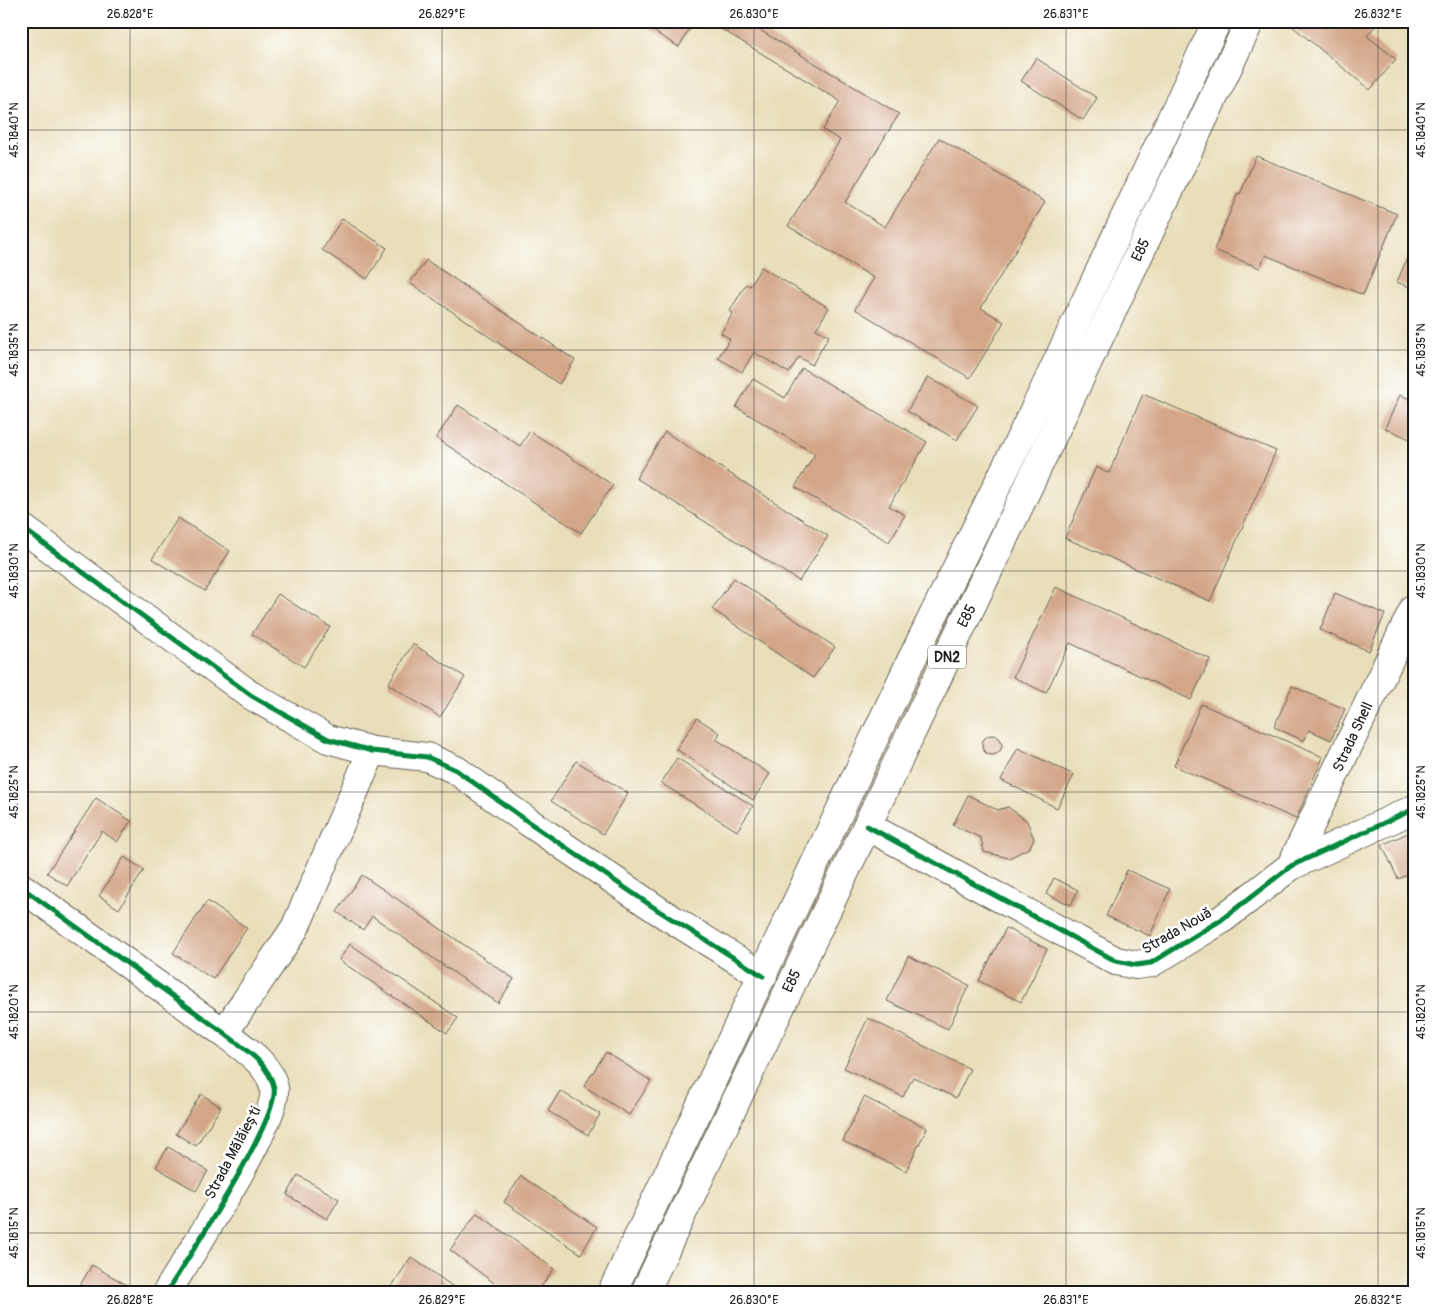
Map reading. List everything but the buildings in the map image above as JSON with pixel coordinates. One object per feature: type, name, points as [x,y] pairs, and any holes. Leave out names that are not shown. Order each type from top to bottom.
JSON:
[{"type":"main road","name":"E85","points":[[612,1292],[913,656],[1043,392],[1217,21]]},
{"type":"main road","name":"E85","points":[[644,1292],[1250,21]]},
{"type":"main road","points":[[21,527],[252,696],[328,739],[372,751],[427,757],[456,770],[659,911],[763,976]]},
{"type":"main road","name":"Strada Shell","points":[[1292,866],[1414,608]]},
{"type":"main road","points":[[224,1033],[295,928],[372,751]]},
{"type":"main road","name":"Strada Nouă","points":[[866,826],[1116,961],[1136,966],[1151,963],[1221,920],[1292,866],[1414,810]]},
{"type":"main road","name":"Strada Mălăiești","points":[[21,887],[224,1033],[253,1056],[269,1074],[274,1090],[272,1108],[235,1180],[167,1292]]},
{"type":"cycle path","points":[[21,527],[252,696],[328,739],[372,751],[427,757],[456,770],[659,911],[763,976]]},
{"type":"cycle path","points":[[867,826],[1116,961],[1136,965],[1151,963],[1221,920],[1291,866],[1414,809]]},
{"type":"cycle path","points":[[21,887],[239,1044],[261,1064],[271,1079],[274,1088],[272,1104],[263,1128],[230,1189],[167,1292]]}]
